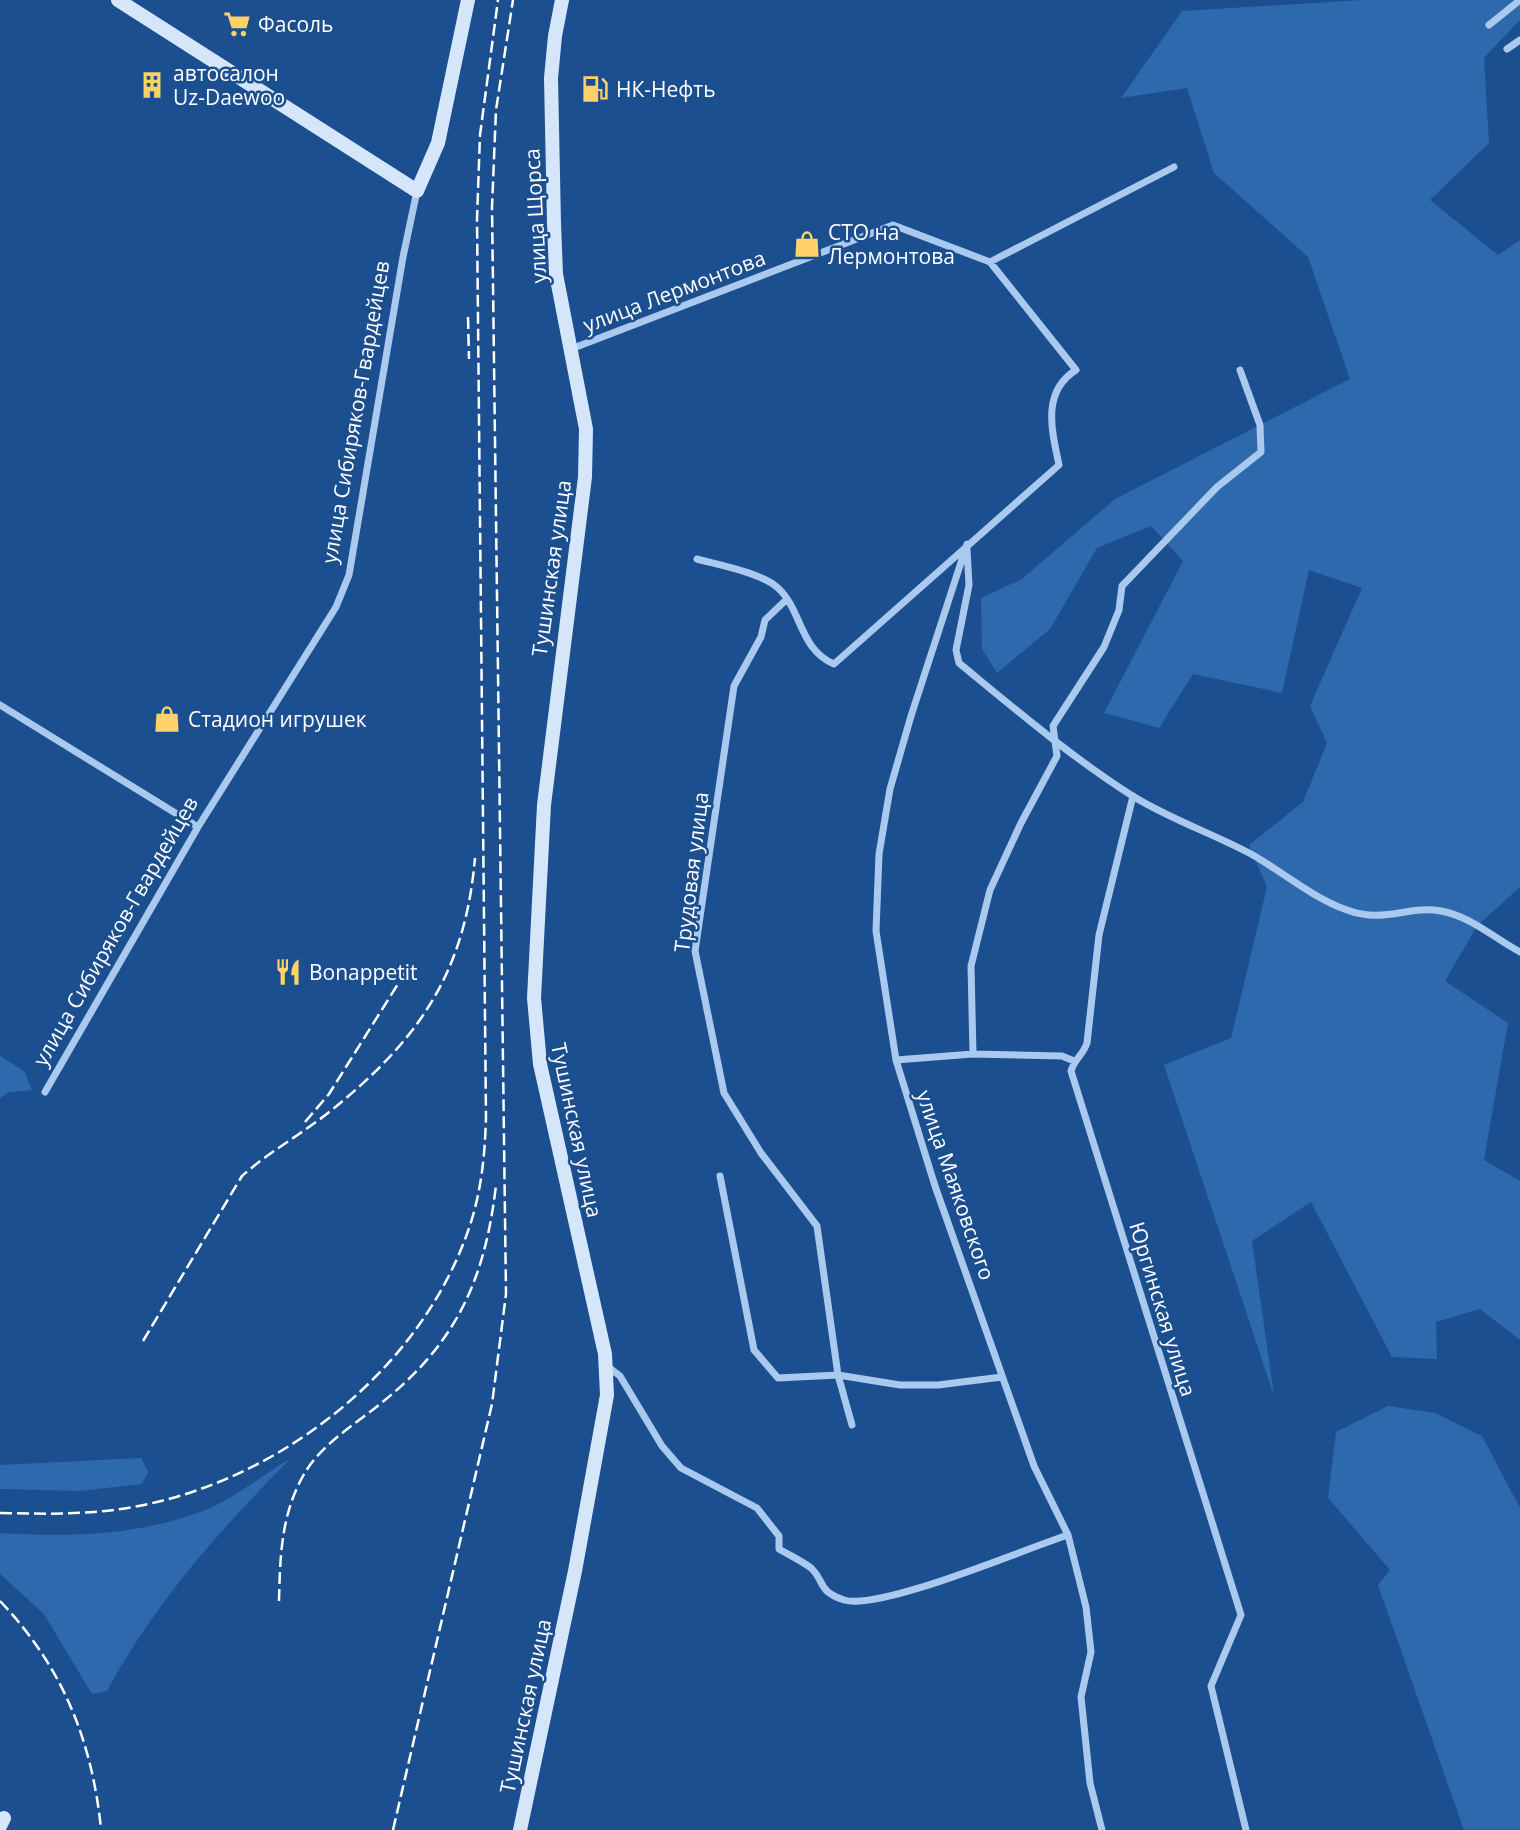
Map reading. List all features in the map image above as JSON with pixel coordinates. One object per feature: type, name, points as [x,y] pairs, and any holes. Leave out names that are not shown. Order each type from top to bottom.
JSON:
[{"type":"main road","points":[[118,0],[417,191]]},
{"type":"main road","name":"улица Сибиряков-Гвардейцев","points":[[417,191],[438,142],[468,0]]},
{"type":"main road","name":"улица Щорса","points":[[562,0],[551,78],[556,274],[586,429]]},
{"type":"main road","name":"Тушинская улица","points":[[520,1830],[575,1572],[607,1395],[607,1365],[540,1064],[534,998],[544,805],[585,477],[586,429]]},
{"type":"street","points":[[1489,25],[1520,0]]},
{"type":"street","points":[[1507,49],[1520,40]]},
{"type":"street","points":[[697,559],[768,580],[787,599],[799,627],[816,651],[834,664],[1059,465],[1050,421],[1052,403],[1064,377],[1076,370],[990,262],[1174,167]]},
{"type":"street","name":"улица Сибиряков-Гвардейцев","points":[[45,1092],[198,827],[335,607],[349,576],[402,257],[417,191]]},
{"type":"street","name":"улица Лермонтова","points":[[570,349],[893,225],[990,262]]},
{"type":"street","points":[[973,1054],[971,966],[990,891],[1020,823],[1057,756],[1052,726],[1104,647],[1119,610],[1122,586],[1217,487],[1261,452],[1260,425],[1240,370]]},
{"type":"street","points":[[967,544],[969,585],[956,650],[959,663],[1055,743],[1133,796],[1265,862],[1290,881],[1347,910],[1377,918],[1438,910],[1466,917],[1489,935],[1520,952]]},
{"type":"street","name":"улица Маяковского","points":[[967,544],[890,789],[879,854],[876,931],[896,1060],[935,1186],[1034,1466],[1068,1535],[1086,1606],[1091,1652],[1081,1697],[1090,1783],[1102,1830]]},
{"type":"street","name":"Трудовая улица","points":[[787,599],[765,620],[761,637],[734,685],[695,951],[724,1093],[761,1153],[817,1226],[838,1375],[852,1424]]},
{"type":"street","points":[[0,705],[198,827]]},
{"type":"street","points":[[896,1060],[973,1054],[1062,1056],[1074,1061],[1084,1052],[1098,936],[1133,796]]},
{"type":"street","name":"Юргинская улица","points":[[1074,1061],[1070,1072],[1241,1615],[1211,1686],[1246,1830]]},
{"type":"street","points":[[720,1176],[754,1350],[779,1378],[838,1375],[900,1385],[938,1385],[1002,1377]]},
{"type":"street","points":[[607,1365],[620,1376],[662,1446],[681,1468],[757,1508],[779,1536],[779,1549],[812,1569],[822,1588],[845,1600],[873,1602],[1068,1535]]},
{"type":"shaded area","points":[[1363,0],[1520,0],[1520,20],[1484,58],[1489,143],[1430,200],[1498,255],[1520,240],[1520,887],[1477,926],[1445,981],[1508,1023],[1484,1160],[1520,1181],[1520,1340],[1480,1309],[1436,1322],[1437,1359],[1392,1357],[1311,1202],[1252,1241],[1274,1396],[1164,1065],[1231,1038],[1267,887],[1249,845],[1303,802],[1327,743],[1310,706],[1362,588],[1309,570],[1282,693],[1193,674],[1159,728],[1104,713],[1183,561],[1151,526],[1097,548],[1050,629],[997,673],[982,649],[981,598],[1022,579],[1115,499],[1350,379],[1308,257],[1214,173],[1187,88],[1121,98],[1182,11]]},
{"type":"shaded area","points":[[0,1056],[24,1071],[32,1090],[9,1092],[0,1098]]},
{"type":"shaded area","points":[[1388,1406],[1435,1413],[1482,1436],[1520,1508],[1520,1830],[1464,1830],[1378,1585],[1390,1570],[1328,1498],[1336,1432]]},
{"type":"shaded area","points":[[141,1458],[148,1472],[142,1484],[79,1491],[0,1489],[0,1465]]},
{"type":"shaded area","points":[[291,1458],[190,1568],[146,1627],[107,1691],[92,1694],[44,1614],[0,1574],[0,1533],[103,1533],[153,1526],[203,1511]]},
{"type":"railway","points":[[0,1513],[83,1513],[133,1507],[188,1493],[242,1472],[293,1444],[340,1409],[383,1369],[420,1324],[449,1275],[471,1222],[482,1170],[486,1117],[477,219],[480,135],[498,0]]},
{"type":"railway","points":[[393,1830],[492,1404],[506,1294],[492,207],[496,110],[513,0]]},
{"type":"railway","points":[[468,317],[469,359]]},
{"type":"railway","points":[[143,1341],[242,1176],[360,1086],[388,1059],[432,1002],[448,971],[460,937],[470,899],[475,858]]},
{"type":"railway","points":[[305,1122],[329,1094],[408,968]]},
{"type":"railway","points":[[279,1601],[281,1553],[286,1521],[303,1476],[328,1445],[406,1381],[429,1358],[447,1333],[475,1280],[484,1251],[496,1185]]},
{"type":"railway","points":[[0,1601],[41,1652],[70,1706],[90,1765],[101,1829]]},
{"type":"place","name":"Фасоль","points":[[237,24]]},
{"type":"place","name":"автосалон Uz-Daewoo","points":[[152,85]]},
{"type":"place","name":"НК-Нефть","points":[[595,89]]},
{"type":"place","name":"СТО на Лермонтова","points":[[807,244]]},
{"type":"place","name":"Стадион игрушек","points":[[167,719]]},
{"type":"place","name":"Bonappetit","points":[[288,972]]}]
